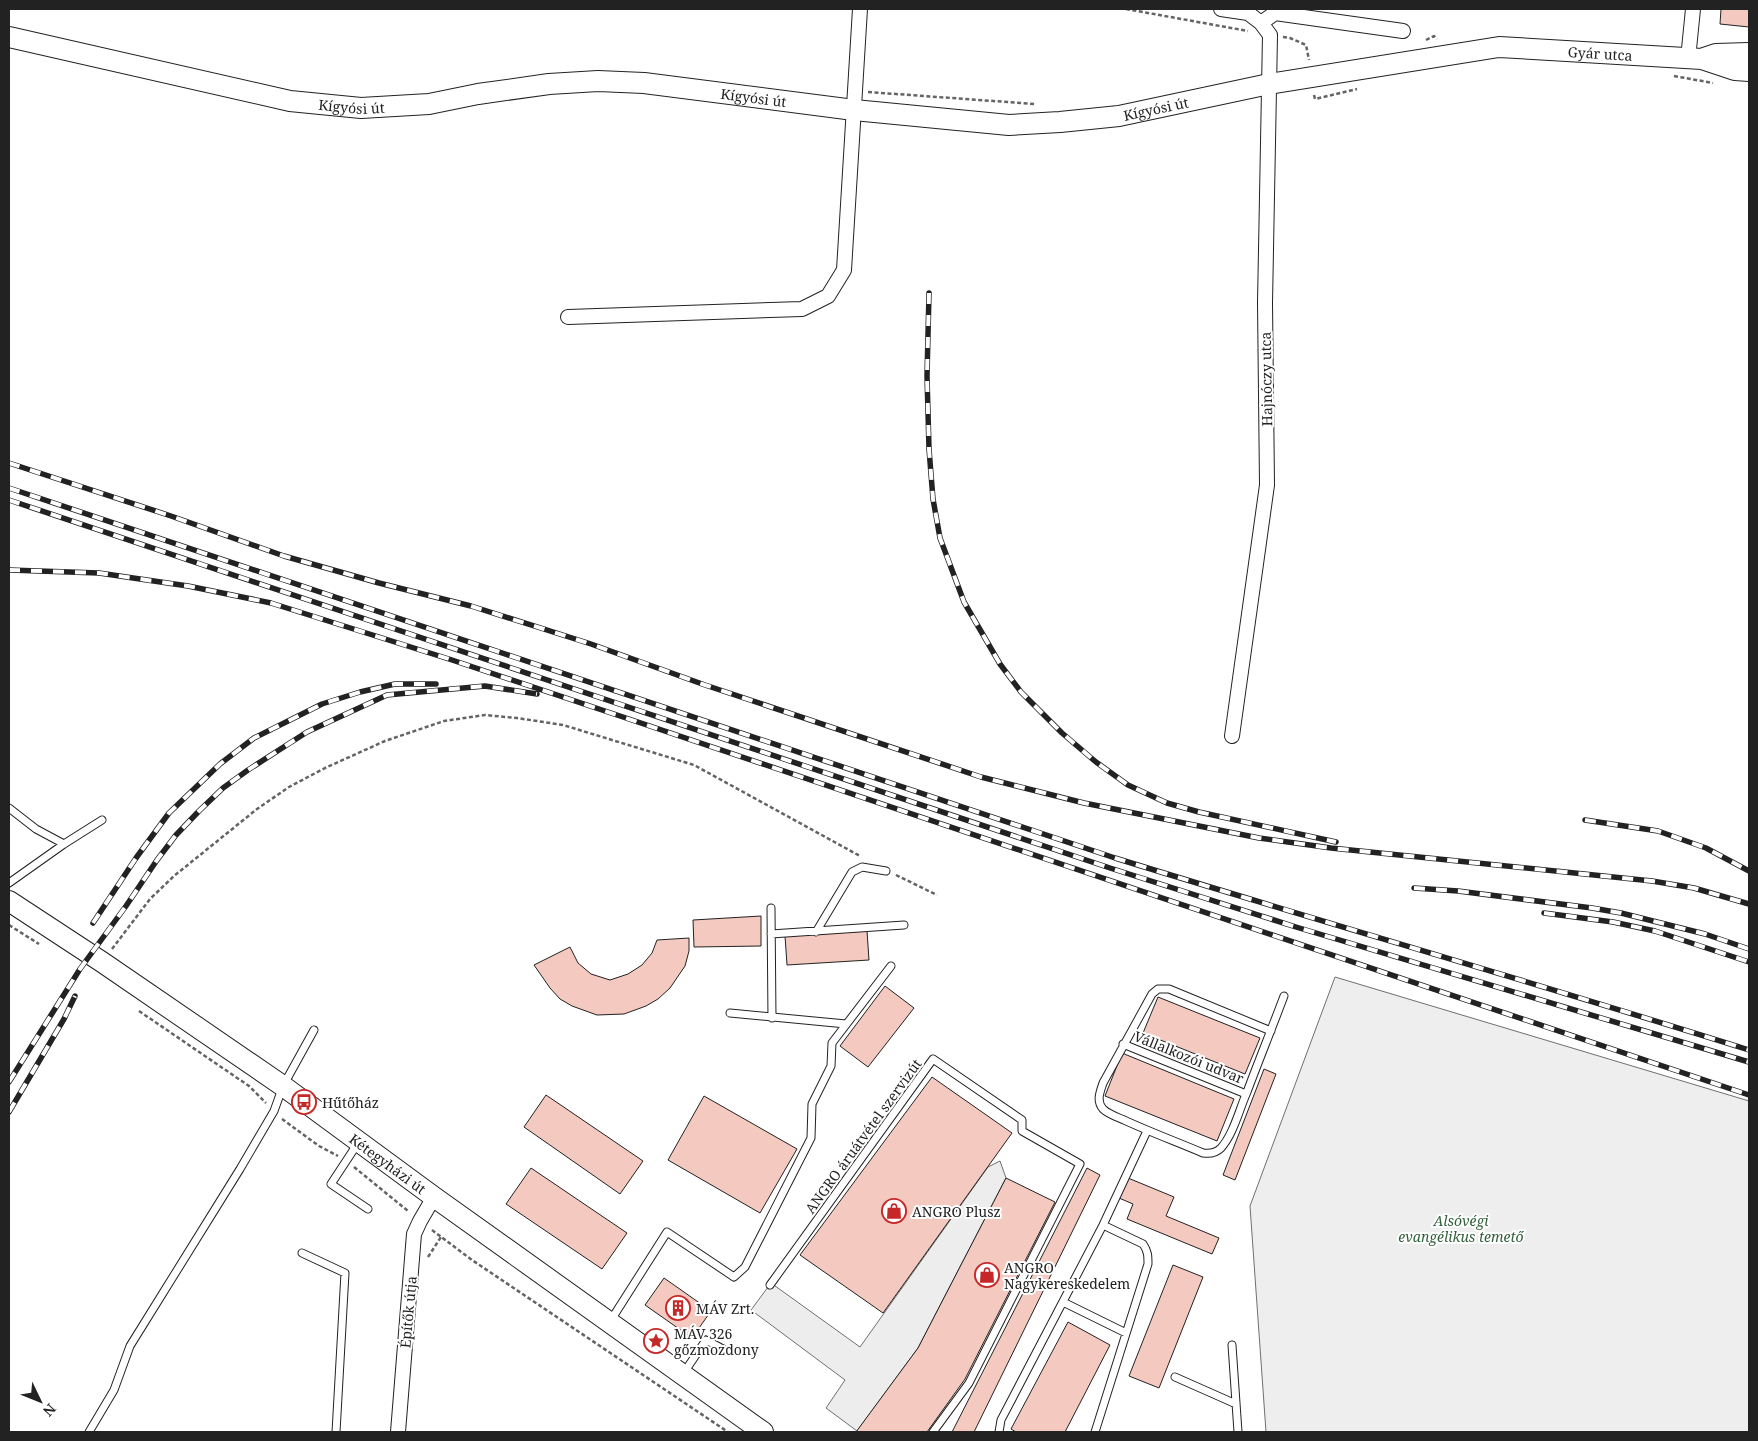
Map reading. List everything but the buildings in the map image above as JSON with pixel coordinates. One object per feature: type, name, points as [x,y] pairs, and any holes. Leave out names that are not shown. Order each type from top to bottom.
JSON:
[{"type":"main road","name":"Kígyósi út","points":[[9,37],[290,101],[361,108],[429,104],[478,94],[549,84],[598,81],[854,101],[1009,125],[1119,116],[1269,84],[1499,47]]},
{"type":"main road","name":"Gyár utca","points":[[1499,47],[1695,59],[1749,72]]},
{"type":"main road","name":"Gyár utca","points":[[1695,59],[1716,54],[1749,53]]},
{"type":"main road","name":"Kétegyházi út","points":[[9,901],[283,1086],[358,1143],[764,1432]]},
{"type":"street","points":[[568,317],[802,309],[828,296],[844,270],[860,9]]},
{"type":"street","points":[[1221,9],[1248,13],[1261,23],[1275,13],[1402,30]]},
{"type":"street","points":[[1693,9],[1695,59]]},
{"type":"street","name":"Hajnóczy utca","points":[[1232,736],[1267,485],[1265,303],[1270,35],[1261,23]]},
{"type":"street","name":"Építők útja","points":[[398,1432],[414,1234],[434,1197]]},
{"type":"lane","points":[[9,808],[36,829],[64,844]]},
{"type":"lane","points":[[9,883],[102,820]]},
{"type":"lane","points":[[816,932],[852,872],[862,867],[886,871]]},
{"type":"lane","points":[[771,908],[772,1018]]},
{"type":"lane","points":[[772,934],[904,926]]},
{"type":"lane","points":[[610,1323],[667,1232],[734,1277],[745,1267],[811,1138],[812,1104],[831,1066],[832,1043],[891,966]]},
{"type":"lane","points":[[1271,1031],[1164,988],[1158,989],[1152,994],[1103,1083],[1099,1096],[1100,1104],[1110,1114],[1147,1131],[1203,1153],[1210,1154],[1217,1151],[1222,1147],[1232,1131],[1271,1031],[1284,996]]},
{"type":"lane","points":[[730,1013],[846,1024]]},
{"type":"lane","points":[[89,1432],[114,1390],[130,1346],[235,1178],[274,1111],[283,1086],[314,1030]]},
{"type":"lane","name":"Vállalkozói udvar","points":[[1123,1044],[1246,1094]]},
{"type":"lane","name":"ANGRO áruátvétel szervizút","points":[[770,1286],[933,1059],[1022,1120],[1022,1131],[1080,1164],[969,1383],[933,1432]]},
{"type":"lane","points":[[999,1432],[1001,1420],[1103,1225],[1147,1131]]},
{"type":"lane","points":[[358,1143],[331,1184],[368,1209]]},
{"type":"lane","points":[[1095,1432],[1148,1264],[1147,1250],[1143,1244],[1103,1225]]},
{"type":"lane","points":[[302,1253],[344,1273],[336,1432]]},
{"type":"lane","points":[[1063,1302],[1126,1333]]},
{"type":"lane","points":[[682,1374],[706,1340],[723,1349]]},
{"type":"lane","points":[[1232,1345],[1238,1432]]},
{"type":"lane","points":[[1174,1377],[1236,1404]]},
{"type":"path","points":[[1422,42],[1434,36],[1451,55]]},
{"type":"path","points":[[1301,60],[1309,59]]},
{"type":"path","points":[[854,101],[1038,105]]},
{"type":"path","points":[[102,962],[150,899],[174,876],[257,809],[288,787],[385,741],[444,721],[485,715],[563,725],[694,765],[860,856]]},
{"type":"path","points":[[886,871],[937,895]]},
{"type":"path","points":[[9,925],[40,944]]},
{"type":"path","points":[[134,1007],[249,1086],[287,1124],[319,1146],[346,1161],[472,1260],[728,1432]]},
{"type":"green space","name":"Alsóvégi evangélikus temető","points":[[1335,977],[1749,1101],[1749,1432],[1266,1432],[1250,1206]]},
{"type":"shaded area","points":[[1000,1161],[1006,1178],[918,1348],[857,1431],[826,1408],[845,1380],[751,1310],[771,1283],[860,1347],[988,1167]]},
{"type":"railway","points":[[929,293],[927,376],[929,449],[933,499],[940,538],[964,602],[1000,664],[1021,692],[1062,733],[1096,762],[1128,785],[1167,803],[1199,812],[1336,842]]},
{"type":"railway","points":[[9,463],[171,516],[284,556],[379,583],[471,606],[591,644],[705,685],[981,777],[1084,803],[1259,838],[1331,848],[1652,881],[1694,888],[1749,904]]},
{"type":"railway","points":[[9,488],[1115,858],[1749,1050]]},
{"type":"railway","points":[[9,500],[1110,868],[1296,927],[1749,1062]]},
{"type":"railway","points":[[9,570],[99,573],[188,586],[271,603],[452,660],[1749,1095]]},
{"type":"railway","points":[[93,923],[136,858],[169,813],[220,764],[254,738],[322,704],[360,692],[395,684],[436,684]]},
{"type":"railway","points":[[9,1082],[80,969],[157,860],[176,835],[223,788],[307,732],[387,695],[485,686],[537,694]]},
{"type":"railway","points":[[1585,820],[1658,831],[1706,848],[1749,871]]},
{"type":"railway","points":[[1414,888],[1458,891],[1621,913],[1705,934],[1749,949]]},
{"type":"railway","points":[[1544,913],[1613,922],[1655,931],[1749,962]]},
{"type":"railway","points":[[9,1112],[64,1019],[75,996]]},
{"type":"place","name":"Hűtőház","points":[[304,1102]]},
{"type":"place","name":"ANGRO Plusz","points":[[894,1211]]},
{"type":"place","name":"ANGRO Nagykereskedelem","points":[[987,1275]]},
{"type":"place","name":"MÁV Zrt.","points":[[678,1308]]},
{"type":"place","name":"MÁV 326 gőzmozdony","points":[[656,1341]]}]
